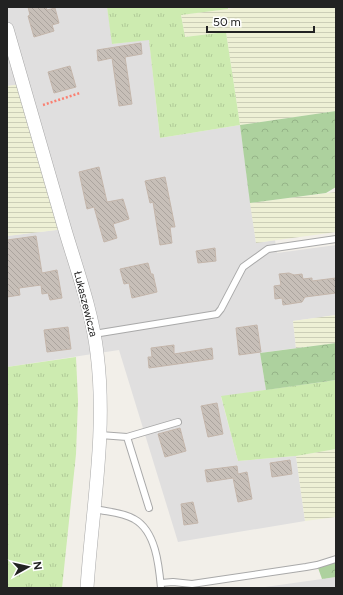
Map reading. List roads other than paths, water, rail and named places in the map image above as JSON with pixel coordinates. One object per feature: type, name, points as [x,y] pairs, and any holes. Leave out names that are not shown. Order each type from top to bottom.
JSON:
[{"type":"street","name":"Łukaszewicza","points":[[7,29],[85,297],[97,352],[101,396],[100,435],[95,509],[87,588]]},
{"type":"lane","points":[[94,334],[217,314],[222,310],[243,267],[268,249],[336,239]]},
{"type":"lane","points":[[100,435],[127,437],[146,433],[178,422]]},
{"type":"lane","points":[[127,437],[149,508]]},
{"type":"lane","points":[[95,509],[123,515],[134,519],[142,525],[151,540],[158,559],[161,586],[173,582],[192,584],[306,567],[336,559]]}]
